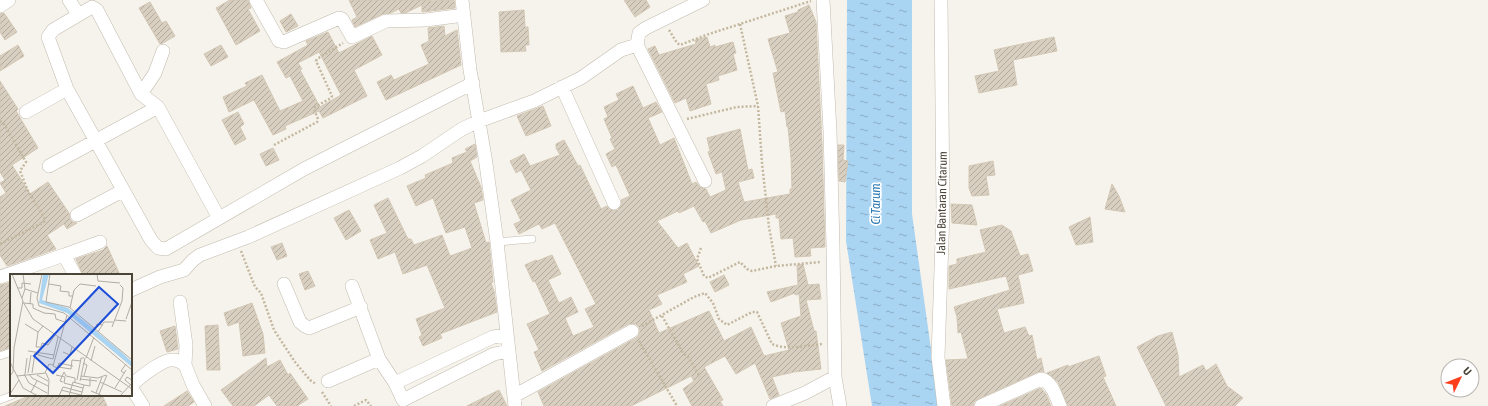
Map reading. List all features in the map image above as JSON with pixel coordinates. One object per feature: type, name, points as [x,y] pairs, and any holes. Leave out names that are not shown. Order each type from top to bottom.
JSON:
[{"type":"street","points":[[0,6],[9,0]]},
{"type":"street","points":[[69,0],[78,14]]},
{"type":"street","points":[[256,0],[279,41],[284,42],[339,18],[342,19],[352,37],[386,21],[426,20],[464,15]]},
{"type":"street","points":[[462,0],[497,242],[514,403],[632,331]]},
{"type":"street","points":[[703,0],[663,19],[639,33],[637,45],[704,181]]},
{"type":"street","points":[[823,0],[830,131],[835,377],[840,406]]},
{"type":"street","name":"Jalan Bantaran Citarum","points":[[941,0],[943,211],[938,357],[944,406]]},
{"type":"street","points":[[219,218],[158,106],[142,94],[97,10],[92,7],[53,30],[48,37],[67,89],[150,240],[158,248],[166,249],[309,166],[373,135],[430,104],[473,83]]},
{"type":"street","points":[[132,290],[160,277],[184,270],[200,255],[238,241],[400,168],[422,156],[462,129],[479,121],[534,101],[581,78],[621,50],[637,45]]},
{"type":"street","points":[[142,94],[155,73],[163,51]]},
{"type":"street","points":[[562,87],[614,203]]},
{"type":"street","points":[[26,112],[67,89]]},
{"type":"street","points":[[49,166],[158,106]]},
{"type":"street","points":[[77,215],[122,191]]},
{"type":"street","points":[[0,277],[100,242]]},
{"type":"street","points":[[64,255],[74,274]]},
{"type":"street","points":[[284,284],[300,322],[309,328],[361,307]]},
{"type":"street","points":[[352,286],[379,359],[395,383],[403,400],[494,354],[508,351]]},
{"type":"street","points":[[180,302],[186,345],[186,365],[193,385],[205,406]]},
{"type":"street","points":[[395,383],[493,337],[507,335]]},
{"type":"street","points":[[322,386],[379,359]]},
{"type":"street","points":[[132,385],[169,360],[175,360],[186,365]]},
{"type":"street","points":[[773,406],[805,393],[835,377]]},
{"type":"street","points":[[981,406],[1041,379],[1047,381],[1050,385],[1060,406]]},
{"type":"street","points":[[132,388],[143,406]]},
{"type":"lane","points":[[497,242],[532,239]]},
{"type":"lane","points":[[0,356],[10,352]]},
{"type":"lane","points":[[0,400],[10,396]]},
{"type":"path","points":[[663,19],[677,43],[680,45],[813,0]]},
{"type":"path","points":[[740,24],[758,106],[769,227],[776,266]]},
{"type":"path","points":[[274,145],[317,122],[318,119],[314,109],[315,107],[332,96],[316,61],[352,37]]},
{"type":"path","points":[[675,123],[731,108],[758,106]]},
{"type":"path","points":[[0,121],[4,124],[26,162],[20,171],[28,191],[45,219],[44,222],[0,244]]},
{"type":"path","points":[[238,241],[255,287],[261,293],[274,330],[295,362],[310,380],[322,386],[331,406]]},
{"type":"path","points":[[701,248],[697,260],[704,276],[708,278],[740,262],[747,269],[752,271],[776,266],[833,261]]},
{"type":"path","points":[[677,406],[632,331],[662,316],[694,297],[705,293],[713,303],[719,319],[727,325],[752,312],[757,312],[772,344],[777,346],[791,347],[834,342]]},
{"type":"path","points":[[662,316],[683,353],[689,358],[700,377]]},
{"type":"path","points":[[354,406],[366,400],[371,406]]},
{"type":"water","name":"Ci Tarum","points":[[847,0],[912,0],[912,214],[939,406],[872,406],[846,241]]},
{"type":"building","points":[[230,0],[248,0],[251,8],[248,9],[260,31],[236,45],[216,8]]},
{"type":"building","points":[[349,0],[454,0],[455,8],[422,12],[422,5],[405,13],[401,13],[399,9],[391,13],[383,14],[355,27],[352,20],[357,17]]},
{"type":"building","points":[[624,0],[646,0],[650,7],[635,17]]},
{"type":"building","points":[[150,2],[162,23],[166,21],[175,36],[160,44],[139,8]]},
{"type":"building","points":[[809,5],[816,22],[825,247],[810,248],[811,256],[795,257],[793,238],[781,239],[779,218],[776,218],[776,214],[741,220],[711,233],[705,221],[703,222],[694,206],[679,213],[678,211],[657,221],[678,248],[687,243],[699,266],[683,274],[687,282],[657,295],[662,304],[649,310],[659,333],[709,311],[724,341],[751,327],[764,356],[789,350],[781,323],[801,316],[799,294],[795,295],[795,293],[771,302],[767,292],[798,285],[797,265],[803,264],[808,285],[819,284],[821,299],[806,300],[814,331],[816,331],[821,369],[794,372],[772,377],[779,395],[770,399],[755,363],[736,374],[725,356],[704,367],[723,400],[720,401],[723,406],[692,406],[683,389],[694,381],[691,376],[631,406],[544,406],[538,392],[636,338],[640,331],[636,324],[628,324],[542,371],[534,352],[539,350],[527,324],[550,314],[535,281],[533,282],[525,265],[552,255],[561,274],[548,280],[559,303],[571,297],[578,312],[565,318],[573,336],[594,327],[585,309],[596,304],[555,223],[542,229],[539,224],[519,234],[514,224],[521,221],[511,200],[531,190],[521,170],[516,173],[510,161],[524,154],[530,166],[560,155],[556,148],[556,144],[564,140],[578,166],[580,165],[601,209],[607,206],[613,211],[618,210],[622,204],[621,200],[630,196],[616,165],[612,167],[606,154],[615,149],[610,139],[612,138],[604,119],[608,117],[604,107],[619,100],[616,94],[633,86],[643,108],[656,102],[662,112],[648,118],[660,145],[674,138],[692,184],[696,182],[700,187],[706,189],[710,197],[726,190],[722,172],[716,174],[708,152],[710,151],[707,138],[740,129],[748,170],[752,169],[754,178],[738,182],[744,202],[790,194],[790,189],[792,189],[788,127],[785,111],[781,112],[773,73],[778,72],[768,39],[790,33],[785,16],[798,12],[798,10]]},
{"type":"building","points":[[524,10],[525,27],[528,27],[529,45],[525,45],[526,51],[501,52],[499,12]]},
{"type":"building","points":[[4,13],[17,32],[5,40],[0,32],[0,14]]},
{"type":"building","points":[[291,14],[298,26],[286,32],[280,21]]},
{"type":"building","points":[[444,26],[445,36],[457,30],[461,65],[386,100],[377,82],[391,75],[394,80],[429,64],[421,45],[429,41],[428,28]]},
{"type":"building","points":[[328,32],[339,53],[372,36],[382,55],[354,70],[367,96],[323,118],[319,111],[285,126],[286,129],[273,135],[254,100],[229,112],[223,97],[247,86],[245,83],[262,75],[280,111],[303,101],[290,76],[286,78],[277,62],[308,45],[306,41]],"holes":[[[319,52],[341,95],[320,107],[300,70],[302,69],[298,63]]]},
{"type":"building","points":[[707,37],[710,47],[733,42],[736,53],[733,54],[737,70],[718,76],[719,80],[706,84],[711,104],[690,111],[686,98],[675,103],[648,49],[655,46],[659,55],[696,44],[695,40]]},
{"type":"building","points":[[1054,37],[1057,51],[1013,60],[1017,85],[979,93],[975,76],[999,71],[994,50]]},
{"type":"building","points":[[18,45],[24,56],[0,71],[0,56]]},
{"type":"building","points":[[221,45],[228,57],[211,66],[204,54]]},
{"type":"building","points":[[0,81],[18,109],[16,111],[38,148],[12,165],[30,194],[48,182],[69,213],[70,219],[77,223],[67,229],[64,224],[47,235],[56,249],[7,266],[0,255],[0,197],[6,193],[0,183],[5,180],[0,172]]},
{"type":"building","points":[[543,106],[551,126],[526,136],[517,116]]},
{"type":"building","points":[[238,112],[244,124],[240,127],[246,139],[235,145],[222,120]]},
{"type":"building","points":[[475,144],[477,157],[470,161],[481,187],[483,200],[474,203],[486,243],[489,242],[493,282],[491,283],[494,291],[497,312],[440,334],[442,338],[423,346],[419,337],[422,335],[416,319],[445,308],[427,265],[403,274],[395,252],[378,259],[370,240],[387,233],[374,205],[388,198],[408,239],[411,239],[414,245],[442,235],[450,256],[472,248],[465,227],[446,233],[433,198],[416,206],[407,186],[426,178],[425,175],[453,163],[452,158],[467,152],[465,149]]},
{"type":"building","points":[[838,145],[844,145],[843,160],[848,161],[845,182],[839,181]]},
{"type":"building","points":[[273,148],[279,160],[266,166],[260,154]]},
{"type":"building","points":[[993,161],[995,175],[986,176],[989,195],[972,196],[969,188],[969,166]]},
{"type":"building","points":[[1112,184],[1119,196],[1125,212],[1105,209]]},
{"type":"building","points":[[951,204],[972,205],[977,225],[952,223]]},
{"type":"building","points":[[349,210],[361,231],[346,240],[334,218]]},
{"type":"building","points":[[1090,217],[1093,242],[1076,245],[1069,227]]},
{"type":"building","points":[[1002,225],[1011,231],[1020,256],[1028,254],[1033,271],[1018,275],[1024,303],[997,309],[1004,333],[1025,327],[1029,336],[1032,335],[1037,360],[1041,358],[1044,372],[1038,372],[978,399],[974,402],[973,406],[952,406],[946,360],[968,359],[961,332],[958,333],[957,317],[954,307],[1010,290],[1006,276],[949,289],[949,266],[957,264],[957,259],[986,252],[980,230]]},
{"type":"building","points":[[282,243],[287,256],[277,260],[271,247]]},
{"type":"building","points":[[107,246],[120,274],[83,274],[76,259],[103,250]]},
{"type":"building","points":[[308,271],[315,286],[305,290],[299,274]]},
{"type":"building","points":[[724,275],[729,285],[715,292],[710,282]]},
{"type":"building","points":[[10,282],[10,347],[0,351],[0,285]]},
{"type":"building","points":[[252,303],[263,334],[265,353],[243,356],[239,322],[228,326],[224,313]]},
{"type":"building","points":[[218,325],[220,370],[207,370],[205,326]]},
{"type":"building","points":[[175,326],[178,349],[167,352],[160,331]]},
{"type":"building","points":[[1172,332],[1178,355],[1179,377],[1203,365],[1206,371],[1216,364],[1227,386],[1243,398],[1235,406],[1166,406],[1137,347],[1158,336]]},
{"type":"building","points":[[1099,356],[1106,376],[1103,377],[1116,406],[1068,406],[1058,382],[1047,373]]},
{"type":"building","points":[[266,358],[267,367],[280,360],[288,375],[290,373],[308,399],[297,406],[277,406],[269,395],[254,406],[233,406],[221,390]]},
{"type":"building","points":[[1041,388],[1046,394],[1051,406],[1000,406]]},
{"type":"building","points":[[499,390],[507,406],[467,406]]},
{"type":"building","points":[[187,391],[194,402],[188,406],[164,406]]},
{"type":"building","points":[[29,396],[102,396],[107,406],[5,406]]}]
